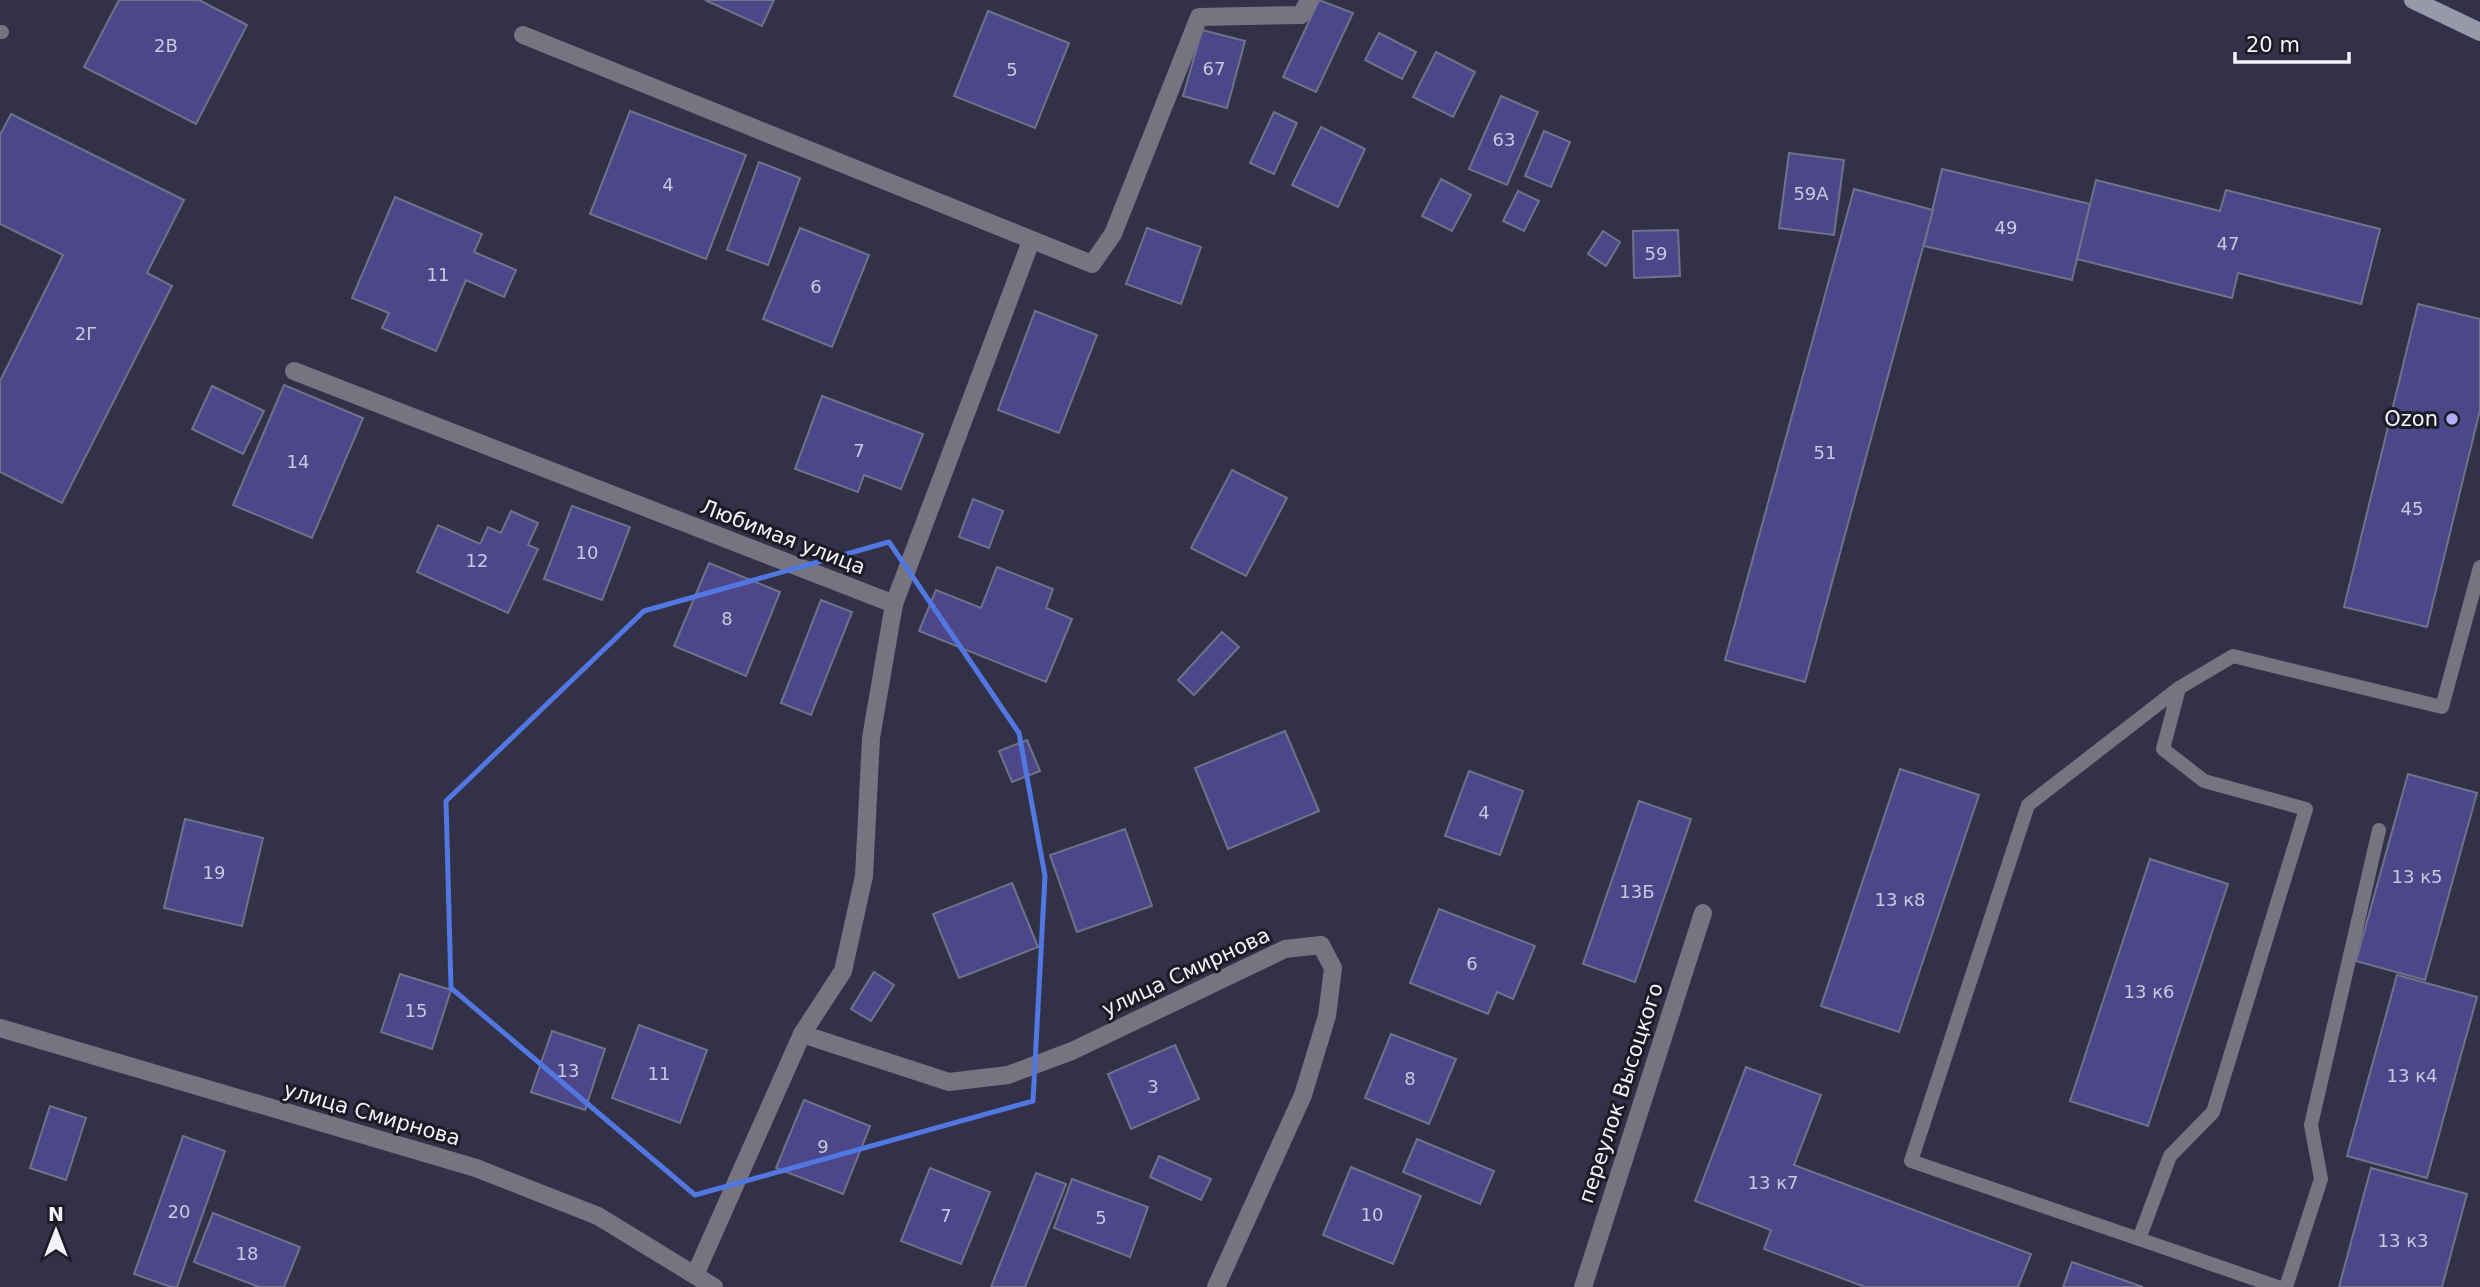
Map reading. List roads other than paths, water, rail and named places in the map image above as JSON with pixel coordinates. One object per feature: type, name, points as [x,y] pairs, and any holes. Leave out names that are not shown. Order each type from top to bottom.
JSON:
[{"type":"street","points":[[523,35],[1092,264],[1113,234],[1199,17],[1301,15],[1309,0]]},
{"type":"street","points":[[2413,0],[2480,32]]},
{"type":"street","points":[[695,1275],[802,1034],[843,971],[864,876],[871,738],[894,604],[1031,241]]},
{"type":"street","name":"Любимая улица","points":[[294,371],[894,604]]},
{"type":"street","name":"переулок Высоцкого","points":[[1583,1287],[1703,913]]},
{"type":"street","name":"улица Смирнова","points":[[802,1034],[950,1082],[1008,1075],[1072,1051],[1284,949],[1321,945],[1334,968],[1326,1016],[1303,1095],[1216,1287]]},
{"type":"street","name":"улица Смирнова","points":[[0,1028],[476,1168],[598,1216],[714,1287]]},
{"type":"lane","points":[[2278,1287],[1911,1161],[2028,805],[2179,688],[2233,656],[2442,707],[2480,566]]},
{"type":"lane","points":[[2139,1239],[2170,1156],[2213,1112],[2306,809],[2204,781],[2162,749],[2179,688]]},
{"type":"lane","points":[[2286,1287],[2321,1179],[2311,1125],[2379,830]]},
{"type":"place","name":"Ozon","points":[[2452,419]]}]
